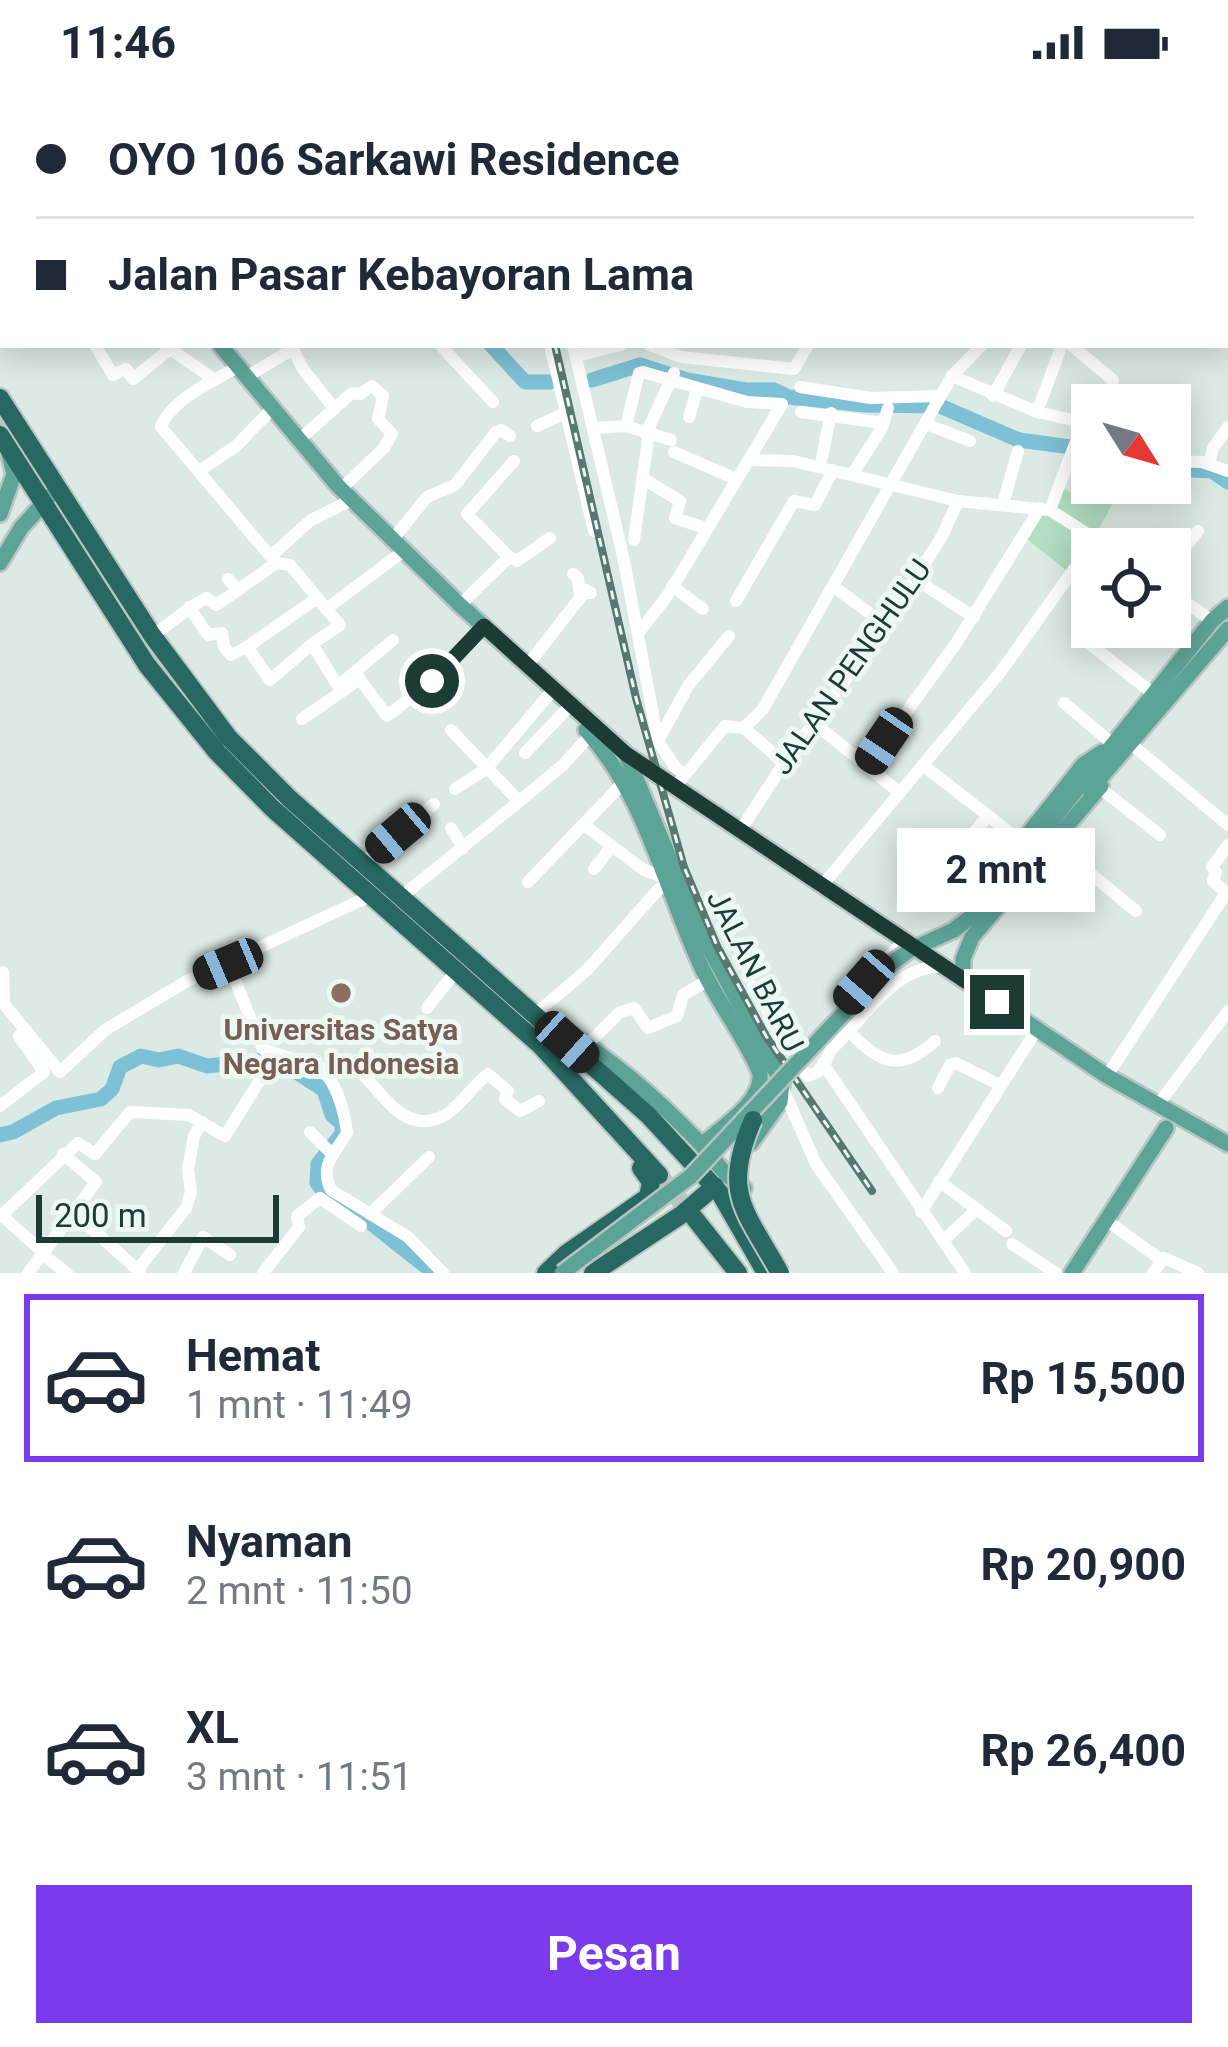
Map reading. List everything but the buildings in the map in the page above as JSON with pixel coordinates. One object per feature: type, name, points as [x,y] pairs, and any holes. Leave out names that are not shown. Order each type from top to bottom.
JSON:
[{"type":"highway","points":[[0,398],[199,714]]},
{"type":"highway","points":[[4,441],[126,634],[199,714],[228,737],[358,872],[401,897],[695,1151],[720,1179],[766,1273]]},
{"type":"highway","points":[[48,510],[71,504]]},
{"type":"highway","points":[[122,609],[147,636]]},
{"type":"highway","points":[[358,872],[360,899],[456,971],[559,1064],[659,1175]]},
{"type":"highway","points":[[485,996],[512,1032],[648,1176],[652,1192],[546,1273]]},
{"type":"highway","points":[[757,1113],[737,1158],[738,1195],[780,1273]]},
{"type":"highway","points":[[593,1273],[656,1228],[686,1215],[720,1179]]},
{"type":"highway","points":[[640,1203],[656,1208],[656,1228]]},
{"type":"highway","points":[[686,1215],[726,1273]]},
{"type":"highway","points":[[686,1215],[738,1273]]},
{"type":"main road","points":[[222,348],[346,495],[629,760],[680,780],[821,887],[1107,1076],[1228,1144]]},
{"type":"main road","points":[[0,514],[14,474],[4,441]]},
{"type":"main road","points":[[0,558],[14,537],[48,510],[56,482]]},
{"type":"main road","points":[[0,524],[9,518],[14,525],[0,558]]},
{"type":"main road","points":[[574,1273],[683,1193],[896,968],[956,933],[974,916],[1220,625],[1228,607]]},
{"type":"main road","name":"JALAN BARU","points":[[568,707],[643,814],[664,879],[708,980],[760,1073],[744,1188]]},
{"type":"main road","points":[[964,980],[963,959],[972,937],[1103,780],[1117,746]]},
{"type":"main road","points":[[905,940],[956,920],[1083,765],[1117,746]]},
{"type":"main road","name":"JALAN BARU","points":[[629,760],[700,931],[784,1090],[780,1102],[695,1151]]},
{"type":"main road","points":[[1066,811],[1103,780]]},
{"type":"main road","points":[[562,1273],[691,1176],[889,965],[910,950],[956,933]]},
{"type":"main road","points":[[538,1018],[588,1044],[654,1098],[695,1151]]},
{"type":"main road","points":[[1159,1107],[1166,1128]]},
{"type":"main road","points":[[1072,1273],[1166,1128],[1178,1125],[1228,1154]]},
{"type":"main road","points":[[720,1179],[744,1188],[789,1273]]},
{"type":"street","points":[[97,348],[113,375],[127,369],[133,379],[166,348]]},
{"type":"street","points":[[168,348],[214,380]]},
{"type":"street","points":[[247,647],[270,680],[340,625],[290,565],[273,560],[167,436],[161,421],[214,380],[290,348]]},
{"type":"street","points":[[292,348],[334,408]]},
{"type":"street","points":[[443,348],[493,402]]},
{"type":"street","points":[[551,348],[594,530]]},
{"type":"street","points":[[662,348],[693,359],[782,367],[797,367],[806,348]]},
{"type":"street","points":[[752,362],[759,348]]},
{"type":"street","points":[[743,728],[763,709],[952,376],[979,348]]},
{"type":"street","points":[[993,396],[1019,348]]},
{"type":"street","points":[[1037,412],[1066,348]]},
{"type":"street","points":[[1071,348],[1112,384]]},
{"type":"street","points":[[575,350],[639,632],[658,741],[680,780],[725,726],[743,728],[784,763]]},
{"type":"street","points":[[626,426],[638,373],[672,378],[697,390],[747,402],[779,401],[782,405],[652,619],[639,632]]},
{"type":"street","points":[[952,376],[993,396],[1071,419]]},
{"type":"street","points":[[634,540],[649,433],[672,378]]},
{"type":"street","points":[[147,636],[179,620],[189,607],[207,598],[216,604],[233,585],[273,560],[346,495],[392,434],[378,419],[384,399],[374,386],[352,393],[299,440]]},
{"type":"street","points":[[800,387],[936,403]]},
{"type":"street","points":[[689,417],[697,390]]},
{"type":"street","points":[[853,473],[888,408]]},
{"type":"street","points":[[199,471],[236,446],[272,409]]},
{"type":"street","points":[[801,412],[883,423]]},
{"type":"street","points":[[537,426],[565,413]]},
{"type":"street","points":[[736,601],[794,501],[814,505],[826,468],[831,413]]},
{"type":"street","points":[[926,424],[970,441]]},
{"type":"street","points":[[593,428],[626,426],[649,433],[736,479]]},
{"type":"street","points":[[1209,464],[1213,448],[1228,427]]},
{"type":"street","points":[[326,610],[399,544],[427,497],[455,485],[496,432],[510,436]]},
{"type":"street","points":[[1003,504],[1018,451]]},
{"type":"street","points":[[868,765],[1045,509],[1071,452]]},
{"type":"street","points":[[514,460],[467,514],[517,561],[550,538]]},
{"type":"street","points":[[750,460],[793,461],[958,501],[1045,509],[1078,528]]},
{"type":"street","points":[[1191,463],[1228,471]]},
{"type":"street","points":[[642,478],[680,501],[675,518],[705,528]]},
{"type":"street","name":"JALAN PENGHULU","points":[[740,830],[886,625],[958,501]]},
{"type":"street","points":[[1191,540],[1198,531]]},
{"type":"street","points":[[460,605],[509,557]]},
{"type":"street","points":[[821,887],[1008,662],[1071,573]]},
{"type":"street","points":[[527,666],[586,596],[573,574]]},
{"type":"street","points":[[915,579],[974,617]]},
{"type":"street","points":[[672,586],[703,609]]},
{"type":"street","points":[[834,587],[886,625]]},
{"type":"street","points":[[189,607],[208,635],[222,634],[232,656],[316,598]]},
{"type":"street","points":[[1191,605],[1220,625]]},
{"type":"street","points":[[358,676],[387,716],[432,681],[484,626]]},
{"type":"street","points":[[658,741],[688,686],[728,636]]},
{"type":"street","points":[[302,719],[358,676],[393,640]]},
{"type":"street","points":[[312,644],[338,686],[358,676]]},
{"type":"street","points":[[1097,648],[1165,690]]},
{"type":"street","points":[[455,789],[486,769],[553,690]]},
{"type":"street","points":[[1064,704],[1228,824]]},
{"type":"street","points":[[525,754],[568,707]]},
{"type":"street","points":[[813,722],[900,794]]},
{"type":"street","points":[[451,730],[516,803]]},
{"type":"street","points":[[401,897],[523,802],[590,735]]},
{"type":"street","points":[[924,766],[1022,842]]},
{"type":"street","points":[[1103,780],[1160,835]]},
{"type":"street","points":[[528,882],[624,782]]},
{"type":"street","points":[[358,872],[434,803]]},
{"type":"street","points":[[964,843],[987,817]]},
{"type":"street","points":[[538,1018],[609,948],[664,879],[644,870],[584,824]]},
{"type":"street","points":[[451,828],[463,848]]},
{"type":"street","points":[[1053,843],[1136,911]]},
{"type":"street","points":[[1107,1076],[1226,893],[1213,881],[1212,865],[1228,844]]},
{"type":"street","points":[[594,869],[612,846]]},
{"type":"street","points":[[3,972],[4,1004],[60,1072],[105,1030],[187,981],[360,899]]},
{"type":"street","points":[[905,940],[800,1053],[800,1066],[808,1076],[827,1064],[850,1031],[902,976],[920,967],[943,966]]},
{"type":"street","points":[[228,964],[257,1040],[272,1062],[327,1073],[352,1064],[399,1114],[413,1122],[436,1119],[488,1075],[508,1091],[505,1099],[520,1111],[539,1101]]},
{"type":"street","points":[[427,1008],[456,971]]},
{"type":"street","points":[[588,1044],[619,1013],[634,1008],[648,1028],[677,1016],[683,995],[708,980]]},
{"type":"street","points":[[753,986],[791,1050],[800,1053]]},
{"type":"street","points":[[0,1011],[44,1070],[0,1105]]},
{"type":"street","points":[[1159,1107],[1227,1013]]},
{"type":"street","points":[[921,1212],[1037,1029]]},
{"type":"street","points":[[850,1031],[874,1052],[902,1064],[935,1041]]},
{"type":"street","points":[[67,1273],[1,1216],[63,1154],[79,1143],[94,1154],[121,1121],[140,1110],[189,1115],[225,1136],[272,1062]]},
{"type":"street","points":[[938,1088],[950,1065],[956,1063],[1000,1085]]},
{"type":"street","points":[[827,1064],[965,1273]]},
{"type":"street","points":[[327,1073],[344,1112],[347,1133],[327,1150],[325,1176],[331,1190],[366,1220]]},
{"type":"street","points":[[784,1090],[804,1144],[886,1270]]},
{"type":"street","points":[[74,1214],[140,1270],[186,1208],[194,1136],[202,1122]]},
{"type":"street","points":[[310,1132],[327,1150]]},
{"type":"street","points":[[28,1273],[99,1177],[63,1154]]},
{"type":"street","points":[[366,1220],[429,1157]]},
{"type":"street","points":[[939,1181],[1056,1273]]},
{"type":"street","points":[[263,1273],[299,1227],[297,1216],[320,1198],[424,1249],[443,1273]]},
{"type":"street","points":[[943,1241],[977,1209]]},
{"type":"street","points":[[1106,1220],[1157,1266],[1198,1273]]},
{"type":"street","points":[[184,1273],[205,1236],[230,1255]]},
{"type":"green space","points":[[1063,489],[1071,492],[1071,504],[1112,504],[1099,528],[1086,528],[1055,509]]},
{"type":"green space","points":[[1042,513],[1071,529],[1071,566],[1067,571],[1027,539]]},
{"type":"waterway","points":[[494,348],[525,382],[550,382]]},
{"type":"waterway","points":[[592,380],[640,365],[687,380],[774,390],[789,397],[940,406],[1019,440],[1071,447]]},
{"type":"waterway","points":[[1191,470],[1212,471],[1228,482]]},
{"type":"waterway","points":[[0,1135],[56,1108],[101,1099],[112,1089],[120,1067],[141,1056],[159,1060],[178,1056],[207,1066],[263,1060],[290,1068],[324,1090],[332,1115],[342,1124],[342,1134],[318,1164],[317,1183],[434,1273]]},
{"type":"tunnel","points":[[0,418],[19,449]]},
{"type":"tunnel","points":[[659,1175],[692,1215]]},
{"type":"railway","points":[[556,348],[636,698],[684,867],[717,946],[766,1036],[872,1191]]},
{"type":"place","name":"Universitas Satya Negara Indonesia","points":[[341,993]]},
{"type":"route","points":[[432,681],[484,626],[626,754],[997,1002]]}]
